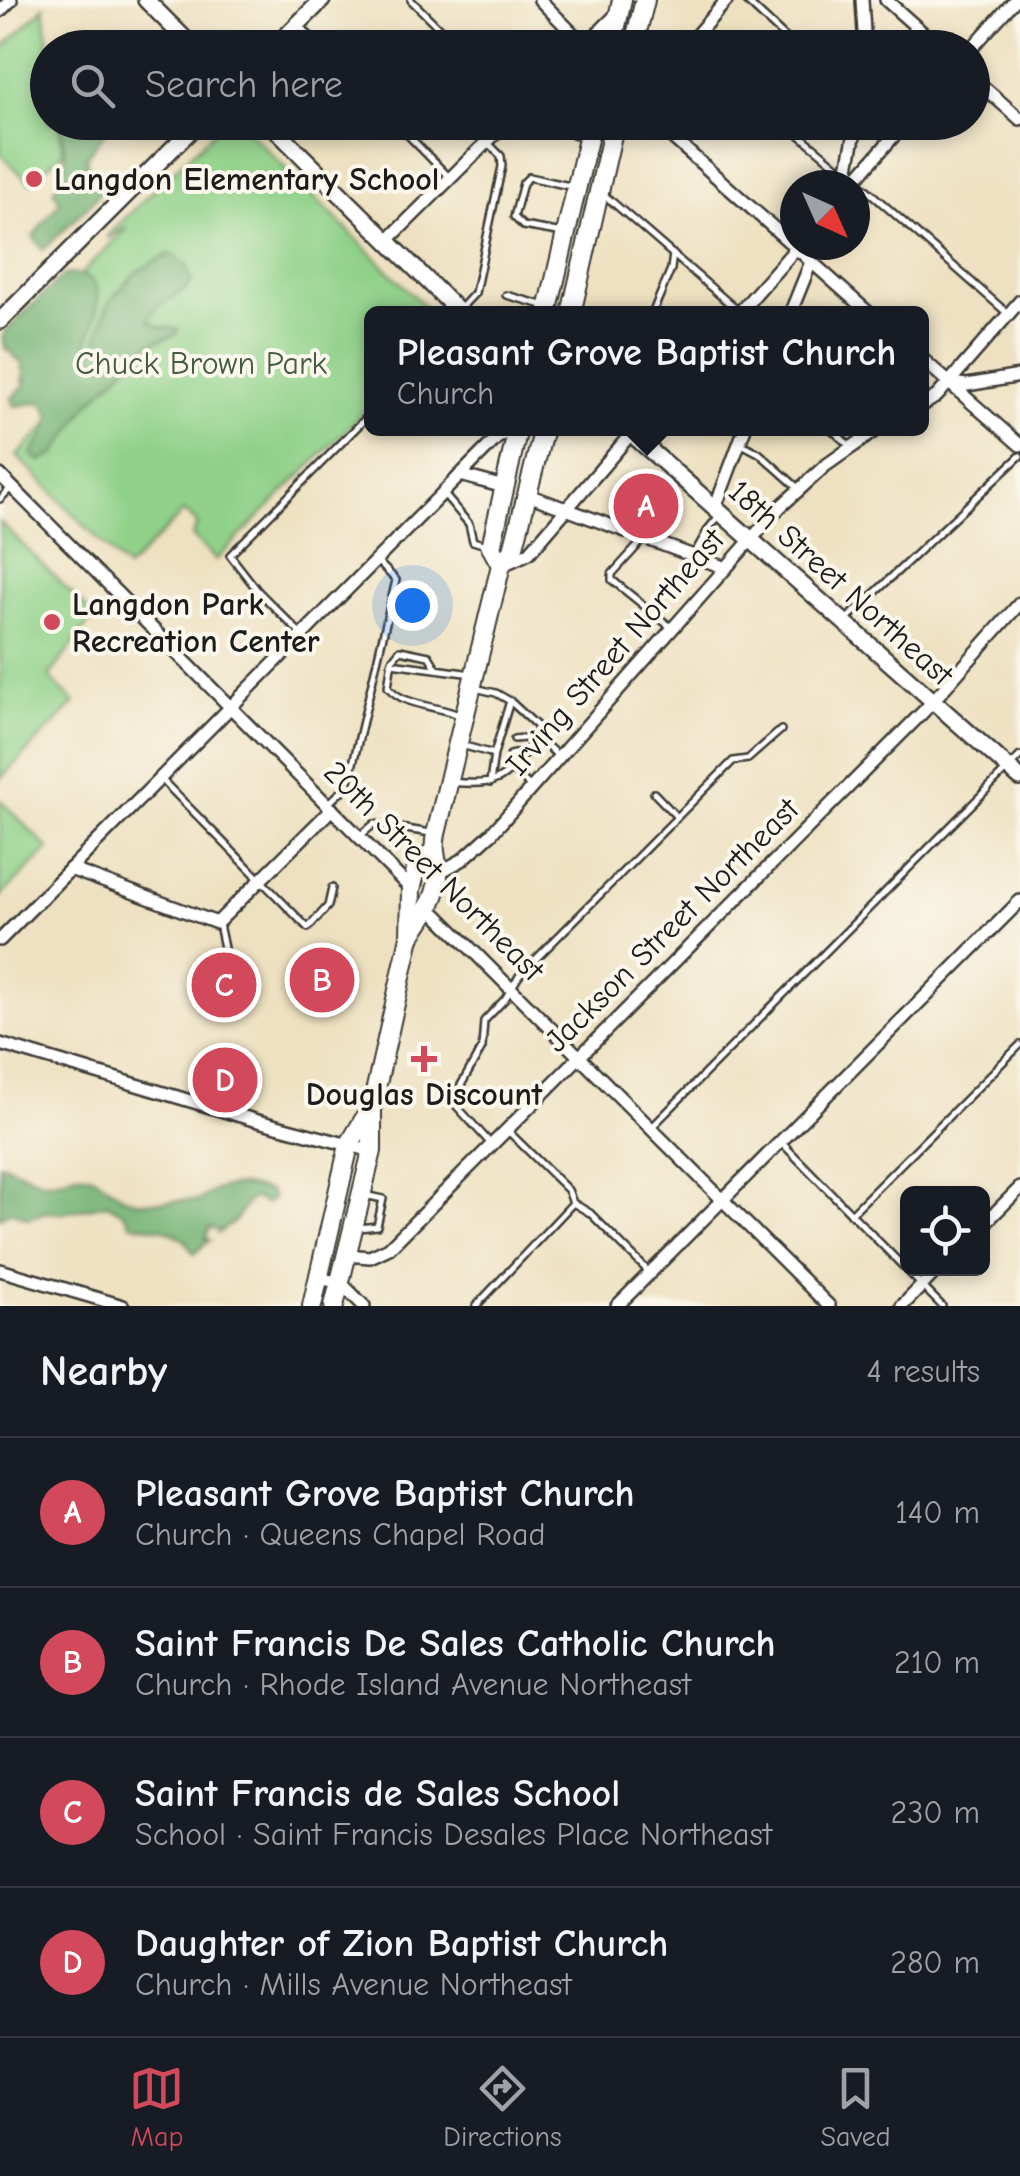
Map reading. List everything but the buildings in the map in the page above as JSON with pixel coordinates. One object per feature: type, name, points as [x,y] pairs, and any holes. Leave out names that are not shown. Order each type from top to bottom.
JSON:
[{"type":"main road","points":[[638,30],[645,0]]},
{"type":"main road","points":[[615,30],[621,5]]},
{"type":"main road","points":[[549,306],[588,140]]},
{"type":"main road","points":[[573,306],[613,140]]},
{"type":"main road","points":[[501,565],[492,547],[516,436]]},
{"type":"main road","points":[[334,1306],[372,1151],[372,1106],[410,938],[411,889],[418,867],[434,843],[501,565],[514,550],[542,436]]},
{"type":"main road","points":[[410,938],[430,908],[438,873],[434,843]]},
{"type":"main road","points":[[312,1306],[350,1146],[372,1106]]},
{"type":"street","points":[[0,11],[11,0]]},
{"type":"street","points":[[146,0],[176,30]]},
{"type":"street","points":[[292,30],[322,0]]},
{"type":"street","points":[[540,0],[569,30]]},
{"type":"street","points":[[704,30],[727,0]]},
{"type":"street","points":[[862,0],[863,30]]},
{"type":"street","points":[[886,0],[920,30]]},
{"type":"street","points":[[988,30],[1015,0]]},
{"type":"street","points":[[600,30],[621,5]]},
{"type":"street","points":[[990,92],[1020,119]]},
{"type":"street","points":[[0,322],[181,140]]},
{"type":"street","points":[[286,140],[454,306]]},
{"type":"street","points":[[675,140],[780,232]]},
{"type":"street","points":[[849,170],[852,140]]},
{"type":"street","points":[[864,170],[890,140]]},
{"type":"street","points":[[386,242],[487,142]]},
{"type":"street","points":[[744,306],[785,260]]},
{"type":"street","points":[[793,306],[811,262],[860,306]]},
{"type":"street","points":[[929,401],[1020,301]]},
{"type":"street","points":[[929,365],[1020,445]]},
{"type":"street","points":[[949,382],[967,385],[1020,376]]},
{"type":"street","points":[[0,940],[499,436]]},
{"type":"street","points":[[501,565],[529,553],[626,436]]},
{"type":"street","name":"18th Street Northeast","points":[[637,436],[933,702],[1016,768]]},
{"type":"street","points":[[718,511],[742,436]]},
{"type":"street","name":"Irving Street Northeast","points":[[438,873],[479,847],[799,490],[868,436]]},
{"type":"street","name":"20th Street Northeast","points":[[0,475],[829,1306]]},
{"type":"street","points":[[460,475],[504,486]]},
{"type":"street","points":[[528,495],[726,568]]},
{"type":"street","name":"Jackson Street Northeast","points":[[346,1255],[362,1258],[382,1253],[933,702],[1020,603]]},
{"type":"street","points":[[70,869],[217,923],[330,806]]},
{"type":"street","points":[[617,1306],[1020,901]]},
{"type":"street","points":[[0,1044],[372,1151]]},
{"type":"street","points":[[990,1218],[1020,1188]]},
{"type":"street","points":[[2,1270],[117,1305]]},
{"type":"street","points":[[902,1306],[932,1276]]},
{"type":"street","points":[[319,1278],[340,1283],[364,1306]]},
{"type":"lane","points":[[411,0],[441,30]]},
{"type":"lane","points":[[746,0],[778,30]]},
{"type":"lane","points":[[298,24],[304,30]]},
{"type":"lane","points":[[413,140],[450,178]]},
{"type":"lane","points":[[804,140],[838,170]]},
{"type":"lane","points":[[465,306],[475,293],[502,166],[501,156],[487,142]]},
{"type":"lane","points":[[566,234],[523,226],[514,217],[523,183],[529,177],[577,188]]},
{"type":"lane","points":[[600,191],[730,306]]},
{"type":"lane","points":[[870,196],[1009,314]]},
{"type":"lane","points":[[655,306],[671,270],[672,254]]},
{"type":"lane","points":[[506,295],[537,306]]},
{"type":"lane","points":[[302,635],[258,591],[230,555],[364,420]]},
{"type":"lane","points":[[839,436],[851,447]]},
{"type":"lane","points":[[740,443],[758,453],[799,490]]},
{"type":"lane","points":[[844,622],[1020,456]]},
{"type":"lane","points":[[0,499],[12,487]]},
{"type":"lane","points":[[443,492],[469,524],[473,541],[492,547]]},
{"type":"lane","points":[[693,556],[718,511]]},
{"type":"lane","points":[[645,538],[612,574],[612,580],[673,629]]},
{"type":"lane","points":[[330,806],[348,785],[396,580],[376,560]]},
{"type":"lane","points":[[437,669],[429,656],[400,650],[391,663],[387,681],[393,694],[405,700],[444,708],[464,717]]},
{"type":"lane","points":[[391,663],[437,669],[496,692],[537,726],[538,737],[560,758]]},
{"type":"lane","points":[[490,784],[510,700]]},
{"type":"lane","points":[[492,1144],[452,1101],[482,1048],[484,1022],[511,986],[677,817],[734,761],[748,759],[781,730]]},
{"type":"lane","points":[[514,739],[538,737]]},
{"type":"lane","points":[[449,781],[490,784],[512,770],[538,737]]},
{"type":"lane","points":[[458,744],[496,752]]},
{"type":"lane","points":[[510,755],[525,752]]},
{"type":"lane","points":[[651,1128],[1016,768]]},
{"type":"lane","points":[[512,770],[532,788]]},
{"type":"lane","points":[[160,778],[308,928],[328,906],[332,888]]},
{"type":"lane","points":[[654,793],[677,817]]},
{"type":"lane","points":[[360,836],[374,824],[434,843]]},
{"type":"lane","points":[[217,923],[222,926],[224,948]]},
{"type":"lane","points":[[851,1214],[1020,1044]]},
{"type":"lane","points":[[506,1130],[568,1190],[573,1203],[590,1214],[650,1273]]},
{"type":"lane","points":[[779,1140],[942,1306]]},
{"type":"lane","points":[[480,1305],[573,1203]]},
{"type":"green space","points":[[44,7],[47,30],[30,30],[30,140],[61,140],[63,152],[30,183],[0,154],[0,51]]},
{"type":"green space","points":[[63,140],[99,140],[86,158],[90,173],[103,177],[106,183],[43,250],[33,236],[60,201],[53,190],[63,176]]},
{"type":"green space","name":"Chuck Brown Park","points":[[206,140],[257,140],[424,306],[364,306],[364,412],[216,560],[192,536],[198,524],[184,511],[127,569],[17,456],[56,416],[22,380],[47,353],[6,349],[128,227],[108,235]]},
{"type":"green space","points":[[170,254],[186,264],[192,281],[157,307],[149,321],[178,329],[177,334],[147,345],[87,406],[55,455],[40,461],[32,454],[48,428],[50,416],[41,402],[15,406],[11,399],[26,384],[22,364],[6,348],[2,338],[5,332],[64,275],[81,275],[91,280],[97,290],[96,315],[84,354],[91,359],[109,302],[136,272]]},
{"type":"green space","points":[[0,522],[94,616],[49,677],[75,703],[0,779]]},
{"type":"green space","points":[[0,800],[49,849],[0,897]]},
{"type":"green space","points":[[0,1164],[44,1181],[89,1175],[123,1196],[142,1202],[198,1201],[215,1190],[232,1186],[269,1191],[273,1198],[266,1204],[255,1198],[248,1201],[235,1221],[218,1233],[209,1228],[206,1239],[210,1240],[194,1254],[183,1238],[164,1229],[130,1224],[125,1214],[107,1204],[28,1218],[10,1211],[0,1218]]},
{"type":"place","name":"Langdon Elementary School","points":[[34,179]]},
{"type":"place","name":"Pleasant Grove Baptist Church","points":[[646,506]]},
{"type":"place","name":"Langdon Park Recreation Center","points":[[52,622]]},
{"type":"place","name":"Saint Francis De Sales Catholic Church","points":[[322,980]]},
{"type":"place","name":"Saint Francis de Sales School","points":[[224,985]]},
{"type":"place","name":"Douglas Discount","points":[[424,1059]]},
{"type":"place","name":"Daughter of Zion Baptist Church","points":[[225,1080]]}]
